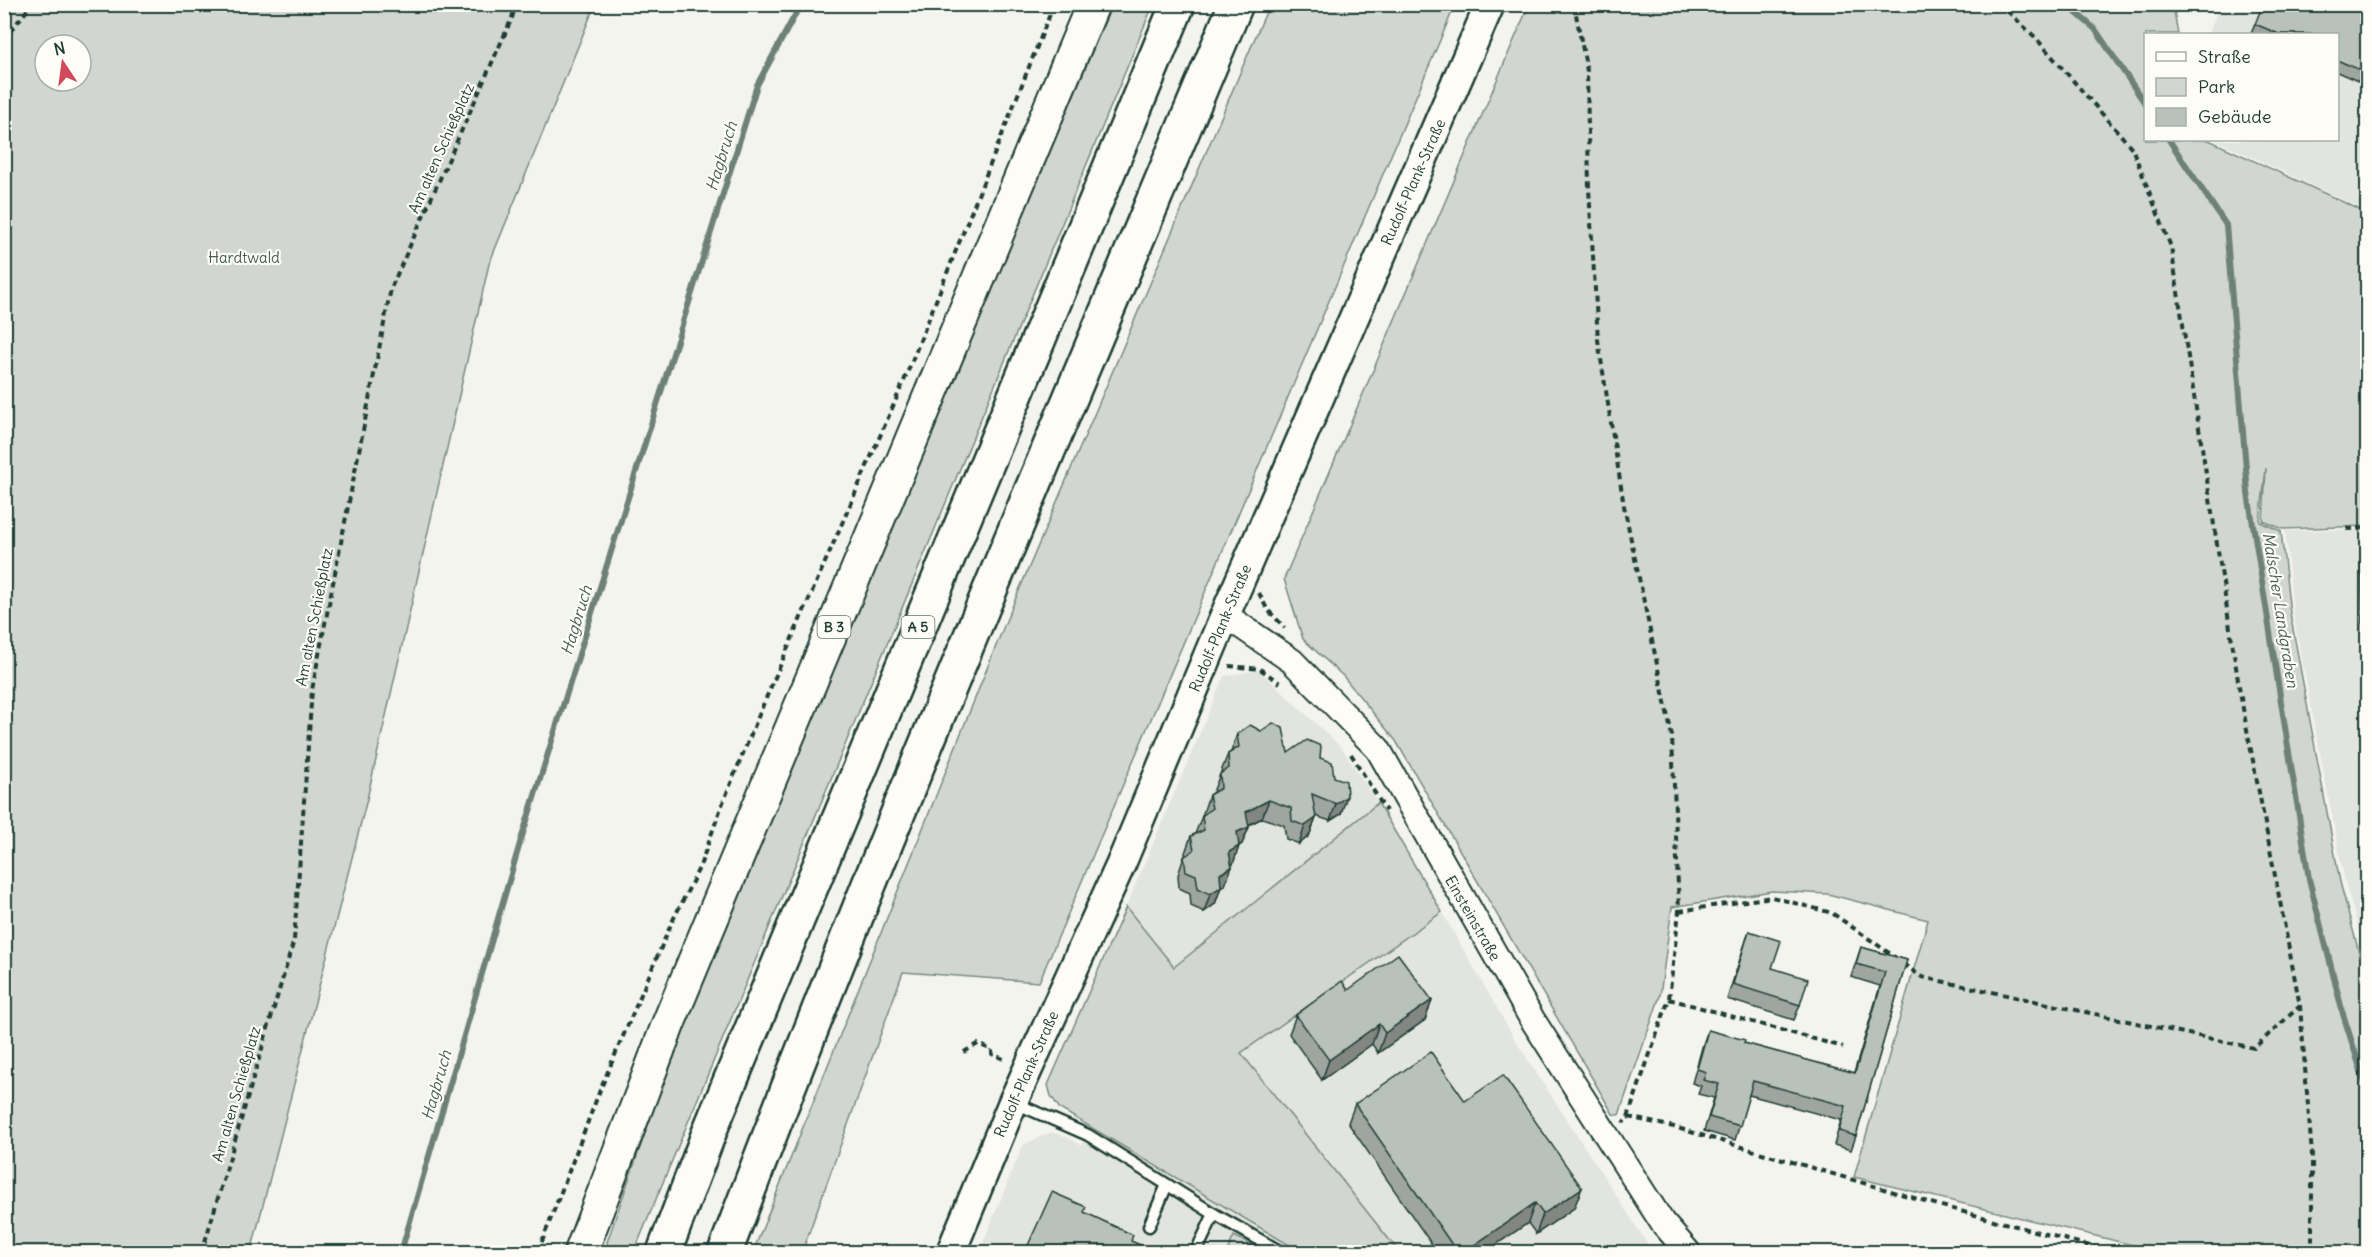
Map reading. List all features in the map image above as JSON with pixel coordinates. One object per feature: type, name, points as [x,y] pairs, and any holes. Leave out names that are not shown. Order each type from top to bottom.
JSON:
[{"type":"highway","name":"A 5","points":[[664,1252],[721,1103],[1178,4]]},
{"type":"highway","points":[[725,1252],[766,1143],[953,678],[1236,4]]},
{"type":"main road","name":"B 3","points":[[581,1252],[669,1022],[1093,4]]},
{"type":"main road","name":"Rudolf-Plank-Straße","points":[[951,1252],[1013,1102],[1121,864],[1225,615],[1490,4]]},
{"type":"street","name":"Einsteinstraße","points":[[1225,615],[1292,661],[1378,749],[1527,1010],[1662,1222],[1688,1252]]},
{"type":"lane","points":[[1013,1102],[1088,1135],[1214,1214],[1281,1252]]},
{"type":"lane","points":[[1149,1226],[1167,1185]]},
{"type":"lane","points":[[1196,1252],[1214,1214]]},
{"type":"path","points":[[4,39],[32,4]]},
{"type":"path","name":"Am alten Schießplatz","points":[[202,1252],[294,940],[312,690],[391,288],[512,18],[516,4]]},
{"type":"path","points":[[538,1252],[600,1090],[672,922],[700,866],[763,705],[904,381],[1054,4]]},
{"type":"path","points":[[1574,4],[1587,71],[1589,189],[1598,340],[1624,506],[1672,736],[1679,911],[1669,999],[1628,1117],[1618,1130],[1605,1135]]},
{"type":"path","points":[[2000,4],[2035,37],[2132,148],[2171,247],[2240,693],[2300,1006],[2312,1155],[2312,1252]]},
{"type":"path","points":[[2348,529],[2367,528]]},
{"type":"path","points":[[1226,665],[1260,669],[1284,685]]},
{"type":"path","points":[[1345,745],[1388,815]]},
{"type":"path","points":[[1679,911],[1772,897],[1832,913],[1922,977],[2254,1048],[2300,1006]]},
{"type":"path","points":[[1669,999],[1844,1047]]},
{"type":"path","points":[[964,1052],[978,1044],[992,1050],[992,1054],[1009,1061]]},
{"type":"path","points":[[1628,1117],[1674,1127],[1938,1205],[2112,1252]]},
{"type":"shaded area","points":[[2220,5],[2367,5],[2367,211],[2217,141],[2339,141],[2339,33],[2208,33]]},
{"type":"shaded area","points":[[2367,529],[2367,960],[2344,878],[2293,614],[2285,531]]},
{"type":"shaded area","points":[[1259,670],[1341,747],[1378,803],[1174,967],[1126,907],[1224,676]]},
{"type":"shaded area","points":[[1442,912],[1517,1043],[1653,1252],[1399,1252],[1241,1052]]},
{"type":"shaded area","points":[[1093,1126],[1301,1252],[979,1252],[1023,1145],[1051,1132],[1081,1145]]},
{"type":"green space","name":"Hardtwald","points":[[5,4],[595,5],[489,264],[367,799],[251,1252],[5,1252]]},
{"type":"green space","points":[[1112,5],[1153,5],[634,1252],[609,1252],[607,1242],[695,991]]},
{"type":"green space","points":[[1269,5],[1455,5],[1039,982],[903,972],[802,1252],[753,1252],[1006,621]]},
{"type":"green space","points":[[1529,5],[2173,5],[2178,33],[2144,33],[2144,141],[2211,141],[2367,213],[2368,445],[2362,458],[2367,460],[2367,526],[2283,529],[2263,521],[2266,468],[2260,522],[2281,531],[2290,613],[2340,882],[2367,982],[2367,1252],[2161,1252],[1854,1177],[1928,920],[1828,894],[1772,891],[1672,907],[1660,996],[1619,1115],[1613,1114],[1396,741],[1343,676],[1303,639],[1284,579]]},
{"type":"green space","points":[[1378,803],[1442,912],[1241,1053],[1399,1252],[1301,1252],[1060,1109],[1051,1096],[1048,1085],[1126,907],[1174,967]]},
{"type":"green space","points":[[1234,1236],[1260,1249],[1262,1252],[1227,1252]]},
{"type":"building","points":[[2263,4],[2367,4],[2367,73],[2339,61],[2339,33],[2277,33],[2255,24]]},
{"type":"building","points":[[1273,723],[1283,728],[1288,753],[1307,740],[1321,746],[1320,758],[1332,762],[1334,777],[1346,781],[1347,796],[1336,804],[1312,794],[1316,818],[1305,826],[1292,821],[1291,808],[1269,800],[1246,812],[1249,827],[1237,832],[1239,846],[1229,852],[1232,867],[1220,874],[1221,887],[1210,894],[1198,888],[1196,875],[1186,871],[1184,857],[1194,850],[1191,836],[1204,830],[1202,816],[1212,808],[1209,795],[1221,788],[1220,774],[1229,768],[1228,754],[1239,747],[1237,734],[1250,725],[1261,731]]},
{"type":"building","points":[[1749,931],[1781,941],[1772,968],[1808,979],[1800,1005],[1733,984]]},
{"type":"building","points":[[1861,947],[1907,960],[1856,1136],[1839,1131],[1846,1106],[1753,1081],[1740,1126],[1709,1117],[1719,1084],[1703,1080],[1706,1072],[1697,1069],[1708,1030],[1745,1040],[1744,1043],[1855,1073],[1885,972],[1856,964]]},
{"type":"building","points":[[1398,954],[1432,1000],[1385,1033],[1379,1024],[1329,1060],[1296,1015],[1342,981],[1348,990]]},
{"type":"building","points":[[1431,1052],[1465,1101],[1503,1075],[1582,1188],[1543,1214],[1535,1203],[1464,1252],[1457,1252],[1355,1104]]},
{"type":"building","points":[[1052,1192],[1086,1207],[1084,1212],[1133,1235],[1131,1241],[1157,1252],[1025,1252]]},
{"type":"waterway","name":"Hagbruch","points":[[401,1252],[520,843],[757,85],[801,4]]},
{"type":"waterway","name":"Malscher Landgraben","points":[[2066,4],[2095,29],[2144,102]]},
{"type":"waterway","name":"Malscher Landgraben","points":[[2170,141],[2226,225],[2248,493],[2309,879],[2343,1014],[2368,1093]]}]
